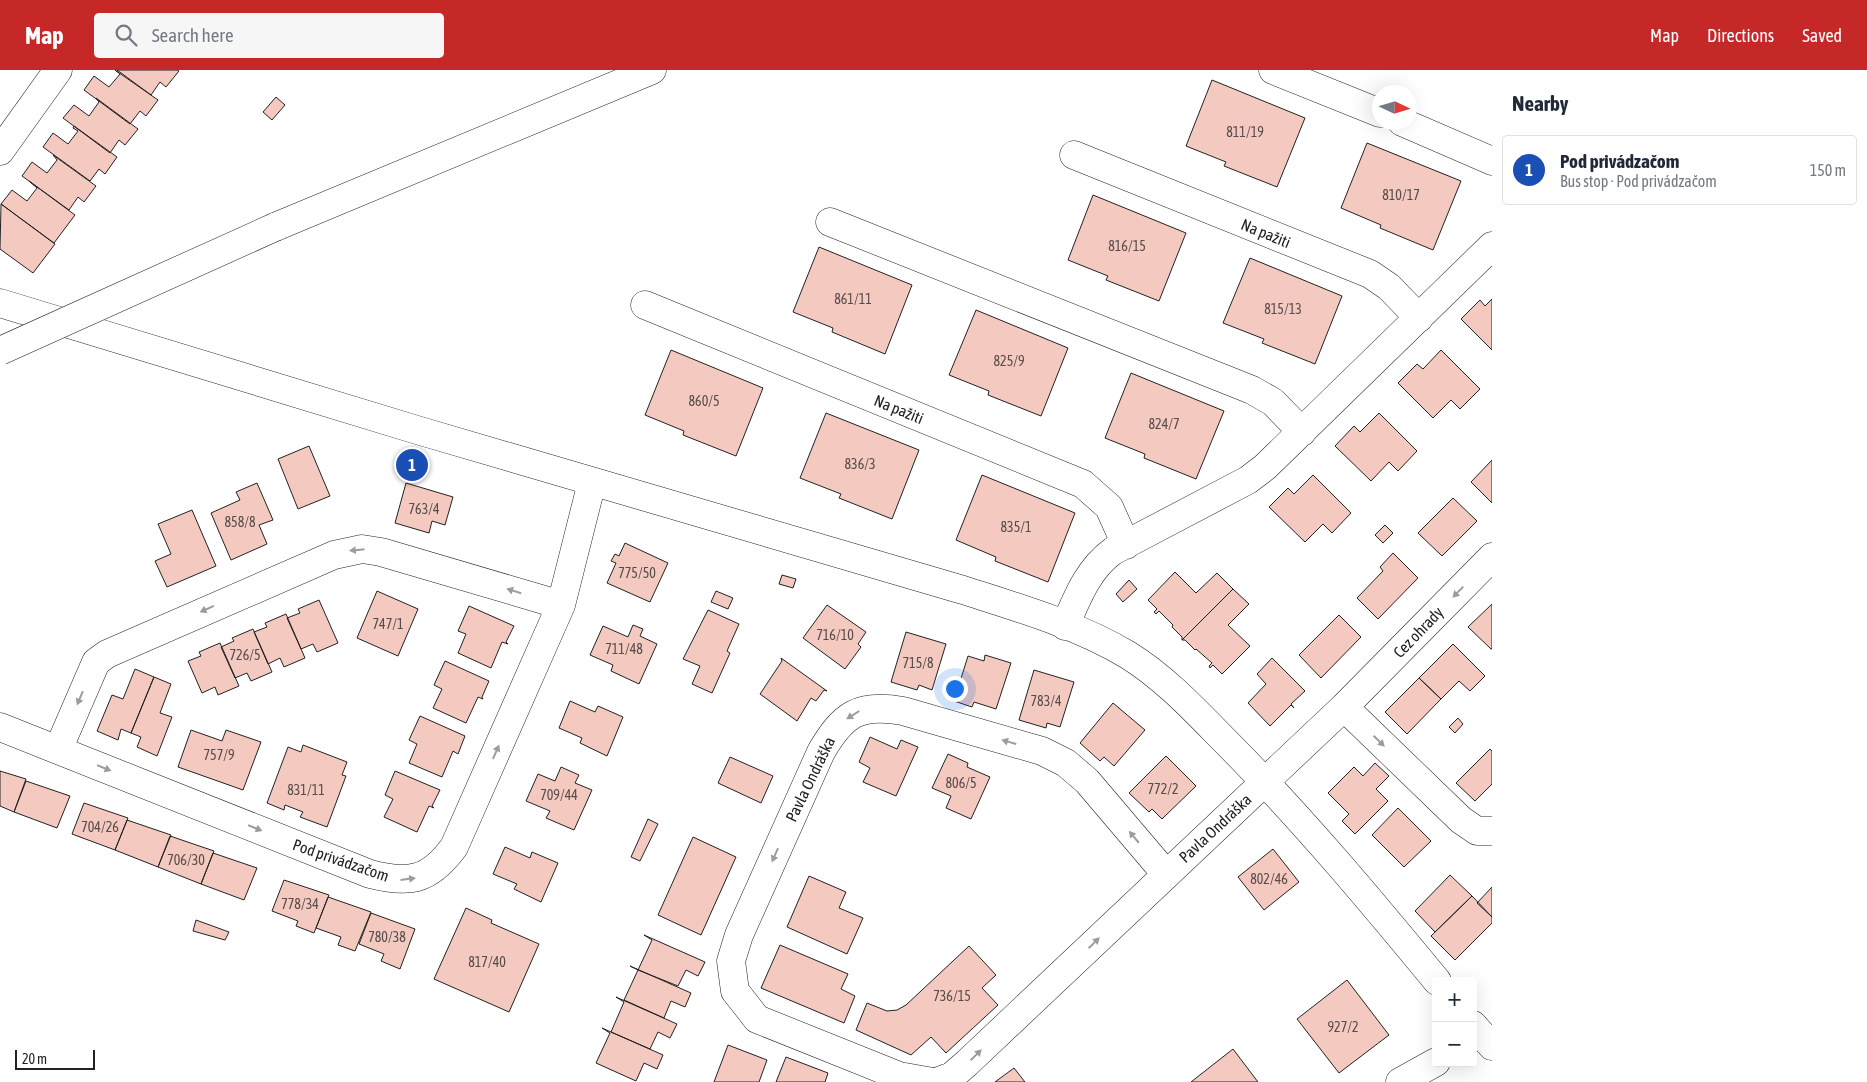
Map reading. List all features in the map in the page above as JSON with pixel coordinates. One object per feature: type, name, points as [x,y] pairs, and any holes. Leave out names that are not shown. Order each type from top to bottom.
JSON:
[{"type":"street","points":[[0,151],[58,70]]},
{"type":"street","points":[[0,351],[275,227],[652,70]]},
{"type":"street","points":[[1272,70],[1372,110]]},
{"type":"street","points":[[1417,128],[1492,161]]},
{"type":"street","name":"Na pažiti","points":[[1074,155],[1370,274],[1389,287],[1419,318]]},
{"type":"street","points":[[830,222],[1252,390],[1273,402],[1302,432]]},
{"type":"street","points":[[1065,626],[1093,570],[1101,560],[1248,480],[1273,460],[1492,246]]},
{"type":"street","points":[[0,303],[592,482],[963,590],[1065,626],[1128,656],[1175,690],[1320,842],[1434,977]]},
{"type":"street","name":"Na pažiti","points":[[645,305],[1083,484],[1109,506],[1126,545]]},
{"type":"street","name":"Pod privádzačom","points":[[0,727],[370,874],[392,880],[409,880],[425,875],[442,864],[454,847],[561,605],[592,482]]},
{"type":"street","points":[[58,750],[96,662],[107,654],[334,555],[362,549],[382,552],[561,605]]},
{"type":"street","name":"Cez ohrady","points":[[1264,782],[1344,707],[1492,557]]},
{"type":"street","name":"Pavla Ondráška","points":[[1166,874],[1077,770],[1054,756],[904,711],[882,707],[855,711],[834,729],[821,752],[739,936],[731,961],[735,991],[758,1018],[899,1076],[935,1082],[952,1076],[1264,782]]},
{"type":"street","points":[[1344,707],[1461,820],[1477,831],[1492,831]]},
{"type":"street","points":[[1400,1082],[1432,1064]]},
{"type":"building","points":[[115,70],[158,100],[146,116],[140,111],[130,124],[84,90],[94,76],[109,87],[120,74]]},
{"type":"building","points":[[117,70],[179,71],[166,87],[160,82],[151,95]]},
{"type":"building","points":[[1212,80],[1305,118],[1277,187],[1224,166],[1226,162],[1186,146]]},
{"type":"building","points":[[276,97],[285,105],[272,120],[263,112]]},
{"type":"building","points":[[96,98],[138,129],[125,145],[119,140],[110,153],[63,118],[74,105],[89,116],[99,102]]},
{"type":"building","points":[[74,126],[117,157],[105,174],[99,169],[90,181],[43,147],[53,133],[68,144],[78,131],[73,128]]},
{"type":"building","points":[[1367,143],[1461,181],[1433,250],[1380,228],[1381,225],[1341,208]]},
{"type":"building","points":[[53,155],[96,186],[84,202],[78,197],[69,210],[22,176],[32,162],[47,173],[57,160]]},
{"type":"building","points":[[29,181],[75,215],[54,243],[1,204],[12,190],[27,201],[37,188]]},
{"type":"building","points":[[1093,195],[1186,233],[1159,301],[1106,280],[1108,276],[1068,260]]},
{"type":"building","points":[[1,204],[55,244],[33,273],[0,249]]},
{"type":"building","points":[[819,247],[912,285],[885,354],[832,332],[833,328],[793,312]]},
{"type":"building","points":[[1250,258],[1342,296],[1315,364],[1262,343],[1264,339],[1223,323]]},
{"type":"building","points":[[1492,299],[1492,350],[1461,319],[1480,300],[1485,306]]},
{"type":"building","points":[[976,310],[1068,348],[1041,416],[988,395],[989,391],[949,375]]},
{"type":"building","points":[[671,350],[763,388],[736,456],[683,435],[684,431],[645,415]]},
{"type":"building","points":[[1441,350],[1480,389],[1460,409],[1451,400],[1433,418],[1398,383],[1417,364],[1423,369]]},
{"type":"building","points":[[1131,373],[1224,411],[1196,479],[1144,458],[1145,454],[1105,438]]},
{"type":"building","points":[[826,413],[919,450],[892,519],[839,498],[841,494],[800,478]]},
{"type":"building","points":[[1379,413],[1417,451],[1398,471],[1389,462],[1371,481],[1335,446],[1354,426],[1360,432]]},
{"type":"building","points":[[309,446],[330,496],[298,509],[278,459]]},
{"type":"building","points":[[1492,460],[1492,503],[1471,482]]},
{"type":"building","points":[[982,475],[1075,513],[1048,582],[995,561],[996,557],[956,540]]},
{"type":"building","points":[[1313,475],[1351,513],[1332,533],[1323,524],[1305,542],[1269,507],[1288,488],[1294,494]]},
{"type":"building","points":[[257,483],[273,520],[259,525],[267,544],[231,560],[211,513],[240,500],[236,492]]},
{"type":"building","points":[[406,483],[453,497],[445,525],[432,521],[429,533],[395,523]]},
{"type":"building","points":[[1453,498],[1477,521],[1442,556],[1418,533]]},
{"type":"building","points":[[192,510],[216,566],[167,587],[155,561],[171,554],[158,524]]},
{"type":"building","points":[[1385,525],[1393,533],[1383,543],[1375,535]]},
{"type":"building","points":[[625,543],[668,563],[650,602],[607,583],[616,563],[611,561],[615,554],[619,556]]},
{"type":"building","points":[[1393,553],[1418,578],[1378,619],[1357,598],[1383,571],[1380,567]]},
{"type":"building","points":[[1175,572],[1196,593],[1217,573],[1233,589],[1182,640],[1182,637],[1172,627],[1173,625],[1159,611],[1156,614],[1154,612],[1157,609],[1148,600]]},
{"type":"building","points":[[782,575],[796,579],[793,588],[779,584]]},
{"type":"building","points":[[1129,580],[1137,589],[1123,602],[1116,594]]},
{"type":"building","points":[[1233,589],[1249,604],[1228,625],[1250,646],[1222,674],[1213,665],[1210,668],[1209,666],[1212,663],[1185,640],[1182,640]]},
{"type":"building","points":[[377,591],[418,609],[398,656],[357,638]]},
{"type":"building","points":[[716,591],[733,598],[728,609],[711,602]]},
{"type":"building","points":[[319,600],[338,643],[317,652],[313,644],[301,649],[287,618],[300,613],[298,609]]},
{"type":"building","points":[[1492,604],[1492,649],[1491,649],[1468,627]]},
{"type":"building","points":[[827,605],[866,632],[858,644],[861,647],[845,669],[803,638]]},
{"type":"building","points":[[469,606],[514,626],[506,642],[508,644],[502,642],[491,668],[458,653],[466,634],[458,631]]},
{"type":"building","points":[[708,610],[739,624],[727,651],[730,653],[712,693],[692,684],[700,666],[683,659]]},
{"type":"building","points":[[286,614],[305,658],[284,667],[280,658],[268,664],[254,632],[267,627],[265,623]]},
{"type":"building","points":[[1339,615],[1361,637],[1321,678],[1299,655]]},
{"type":"building","points":[[633,625],[643,629],[640,636],[657,644],[639,684],[611,671],[613,665],[590,655],[603,626],[628,637]]},
{"type":"building","points":[[253,629],[272,672],[251,681],[247,673],[235,678],[221,647],[234,641],[232,638]]},
{"type":"building","points":[[906,632],[946,644],[932,690],[919,685],[917,690],[891,682]]},
{"type":"building","points":[[220,643],[239,686],[218,695],[215,687],[202,693],[188,661],[201,656],[199,652]]},
{"type":"building","points":[[1453,644],[1485,676],[1470,691],[1459,681],[1441,699],[1419,678]]},
{"type":"building","points":[[985,655],[1011,663],[996,709],[974,702],[972,707],[954,701],[968,656],[984,661]]},
{"type":"building","points":[[781,658],[827,691],[824,690],[816,701],[811,698],[797,721],[760,694],[782,661]]},
{"type":"building","points":[[1272,658],[1305,691],[1291,704],[1294,708],[1291,705],[1270,726],[1248,703],[1266,684],[1257,674]]},
{"type":"building","points":[[445,661],[489,681],[482,697],[483,699],[478,697],[466,723],[433,708],[442,689],[434,685]]},
{"type":"building","points":[[135,669],[154,677],[131,733],[121,729],[118,740],[97,731],[112,695],[123,699]]},
{"type":"building","points":[[1034,670],[1074,682],[1060,727],[1047,723],[1046,728],[1019,720]]},
{"type":"building","points":[[154,677],[171,684],[160,713],[172,717],[157,756],[137,747],[141,737],[131,733]]},
{"type":"building","points":[[1419,678],[1441,699],[1407,734],[1385,712]]},
{"type":"building","points":[[570,701],[595,712],[598,706],[623,717],[607,756],[580,743],[582,738],[559,728]]},
{"type":"building","points":[[1113,703],[1145,730],[1114,766],[1104,757],[1100,761],[1080,743]]},
{"type":"building","points":[[420,716],[465,736],[458,754],[453,751],[442,777],[409,763],[417,744],[409,740]]},
{"type":"building","points":[[1458,718],[1463,724],[1455,733],[1449,727]]},
{"type":"building","points":[[191,730],[222,741],[226,730],[261,742],[243,790],[178,767]]},
{"type":"building","points":[[870,737],[897,749],[901,740],[918,747],[896,796],[863,782],[870,768],[859,762]]},
{"type":"building","points":[[303,745],[347,762],[342,775],[346,776],[327,827],[300,817],[303,812],[285,805],[284,810],[267,803],[288,747],[301,752]]},
{"type":"building","points":[[1490,749],[1492,751],[1492,784],[1475,801],[1456,783]]},
{"type":"building","points":[[948,754],[968,763],[967,767],[990,777],[971,819],[946,808],[951,796],[932,788]]},
{"type":"building","points":[[1166,756],[1196,786],[1162,819],[1152,809],[1149,812],[1129,793]]},
{"type":"building","points":[[730,757],[773,776],[761,803],[718,783]]},
{"type":"building","points":[[1375,763],[1389,776],[1376,789],[1388,801],[1355,834],[1342,821],[1349,814],[1328,793],[1354,767],[1363,776]]},
{"type":"building","points":[[561,767],[579,775],[575,783],[592,790],[574,830],[546,818],[550,811],[526,801],[538,774],[555,781]]},
{"type":"building","points":[[0,771],[26,779],[14,812],[0,806]]},
{"type":"building","points":[[395,771],[440,790],[432,806],[434,808],[429,806],[417,832],[384,817],[393,799],[385,795]]},
{"type":"building","points":[[26,781],[70,796],[57,828],[14,812]]},
{"type":"building","points":[[84,803],[128,818],[115,850],[72,834]]},
{"type":"building","points":[[1398,808],[1431,841],[1404,867],[1372,835]]},
{"type":"building","points":[[648,819],[658,824],[640,861],[631,857]]},
{"type":"building","points":[[127,820],[171,835],[158,867],[115,850]]},
{"type":"building","points":[[170,836],[214,851],[201,884],[158,867]]},
{"type":"building","points":[[693,837],[736,857],[701,935],[658,915]]},
{"type":"building","points":[[505,847],[530,858],[532,852],[558,863],[541,902],[514,889],[517,884],[493,874]]},
{"type":"building","points":[[1273,849],[1299,882],[1264,910],[1238,877]]},
{"type":"building","points":[[213,853],[257,868],[244,900],[201,884]]},
{"type":"building","points":[[1450,875],[1472,896],[1435,932],[1415,911]]},
{"type":"building","points":[[809,876],[846,892],[839,908],[863,918],[847,954],[787,927]]},
{"type":"building","points":[[284,880],[329,895],[314,933],[296,926],[298,921],[272,911]]},
{"type":"building","points":[[1492,887],[1492,917],[1477,903]]},
{"type":"building","points":[[1472,896],[1492,917],[1492,923],[1455,960],[1431,936]]},
{"type":"building","points":[[328,897],[371,912],[355,951],[338,945],[341,937],[316,928]]},
{"type":"building","points":[[466,908],[492,920],[491,923],[539,944],[509,1012],[434,979]]},
{"type":"building","points":[[371,913],[415,929],[400,969],[381,961],[384,954],[359,944]]},
{"type":"building","points":[[196,920],[229,932],[225,940],[193,931]]},
{"type":"building","points":[[644,935],[705,962],[698,976],[686,970],[678,986],[638,970],[652,940]]},
{"type":"building","points":[[780,945],[848,974],[841,989],[855,996],[844,1023],[761,988]]},
{"type":"building","points":[[969,946],[996,975],[982,988],[998,1005],[946,1053],[931,1037],[911,1055],[856,1030],[867,1003],[887,1011],[897,1010],[906,1005]]},
{"type":"building","points":[[630,966],[691,993],[685,1007],[671,1001],[664,1018],[624,1000],[638,970]]},
{"type":"building","points":[[1347,980],[1389,1035],[1339,1073],[1297,1019]]},
{"type":"building","points":[[616,997],[677,1024],[670,1038],[658,1032],[650,1049],[611,1032],[624,1002]]},
{"type":"building","points":[[602,1028],[663,1055],[657,1069],[644,1063],[636,1081],[596,1063],[610,1033]]},
{"type":"building","points":[[728,1045],[767,1060],[759,1082],[714,1082]]},
{"type":"building","points":[[1233,1049],[1258,1082],[1191,1082]]},
{"type":"building","points":[[786,1057],[828,1073],[825,1082],[776,1082]]},
{"type":"building","points":[[1014,1068],[1025,1082],[995,1082]]},
{"type":"place","name":"Pod privádzačom","points":[[412,465]]}]
